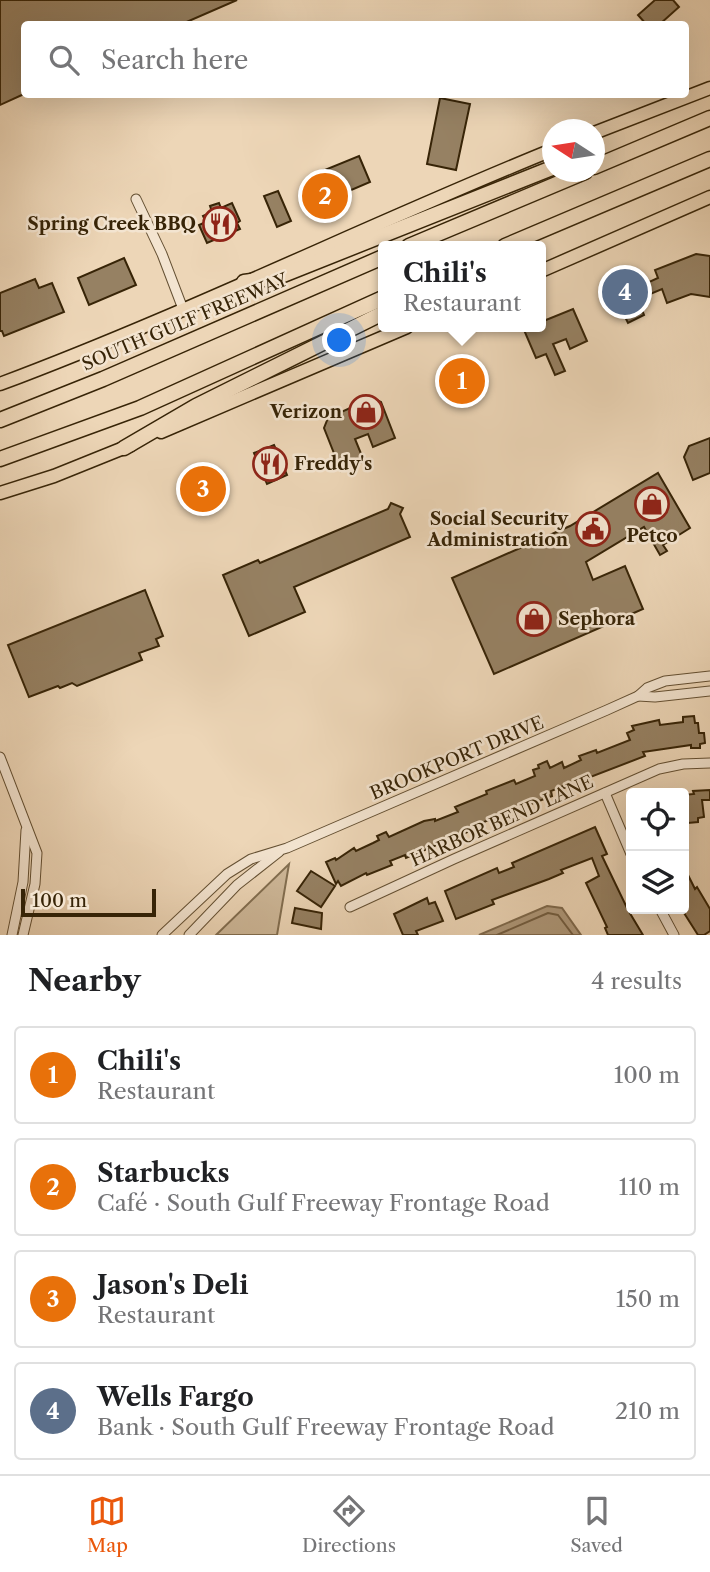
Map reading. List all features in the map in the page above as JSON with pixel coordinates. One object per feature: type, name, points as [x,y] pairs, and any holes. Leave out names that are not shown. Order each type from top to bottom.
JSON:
[{"type":"highway","points":[[605,162],[710,118]]},
{"type":"highway","points":[[517,241],[710,159]]},
{"type":"highway","points":[[244,282],[278,277],[542,173]]},
{"type":"highway","points":[[421,241],[561,182]]},
{"type":"highway","points":[[531,241],[579,215]]},
{"type":"highway","name":"SOUTH GULF FREEWAY","points":[[0,420],[103,379],[378,259]]},
{"type":"highway","points":[[0,459],[140,408],[378,300]]},
{"type":"highway","points":[[124,448],[196,406],[378,315]]},
{"type":"main road","points":[[689,96],[710,88]]},
{"type":"main road","points":[[605,129],[684,98]]},
{"type":"main road","points":[[0,384],[72,357],[542,154]]},
{"type":"main road","points":[[546,269],[710,197]]},
{"type":"main road","points":[[0,493],[54,476],[124,448],[396,332]]},
{"type":"street","points":[[136,199],[162,254],[183,309]]},
{"type":"street","name":"BROOKPORT DRIVE","points":[[162,935],[227,874],[251,859],[287,848],[638,696],[647,688],[665,681],[710,676]]},
{"type":"street","name":"BROOKPORT DRIVE","points":[[638,696],[655,697],[710,691]]},
{"type":"street","points":[[0,757],[37,853],[35,884],[23,935]]},
{"type":"street","name":"HARBOR BEND LANE","points":[[350,907],[659,769],[710,763]]},
{"type":"street","points":[[605,793],[630,851]]},
{"type":"street","points":[[12,935],[23,882],[26,825]]},
{"type":"street","name":"BROOKPORT DRIVE","points":[[189,935],[237,885],[287,848]]},
{"type":"street","points":[[663,914],[674,935]]},
{"type":"shaded area","points":[[289,864],[277,935],[216,935]]},
{"type":"water","points":[[547,906],[562,908],[581,935],[479,935]]},
{"type":"building","points":[[0,0],[237,0],[189,21],[21,21],[21,95],[0,105]]},
{"type":"building","points":[[655,0],[673,0],[679,7],[663,21],[643,21],[638,15]]},
{"type":"building","points":[[440,98],[470,104],[456,170],[427,164]]},
{"type":"building","points":[[359,156],[370,182],[321,203],[310,176]]},
{"type":"building","points":[[278,191],[291,221],[277,227],[264,196]]},
{"type":"building","name":"Spring Creek BBQ","points":[[219,203],[221,208],[232,203],[240,221],[237,223],[240,229],[207,243],[199,225],[206,222],[203,216],[212,212],[210,206]]},
{"type":"building","points":[[696,254],[710,256],[710,297],[691,294],[667,303],[662,289],[638,299],[644,315],[628,323],[611,288],[631,282],[634,289],[658,278],[655,270]]},
{"type":"building","points":[[124,258],[136,285],[89,305],[78,278]]},
{"type":"building","points":[[35,279],[39,288],[52,283],[64,312],[4,336],[0,331],[0,293]]},
{"type":"building","points":[[573,309],[587,341],[570,349],[566,339],[553,344],[565,371],[555,375],[546,354],[536,358],[525,332],[546,332],[546,320]]},
{"type":"building","points":[[471,362],[482,387],[477,389],[479,393],[455,404],[442,375],[449,372],[447,367],[457,363],[459,368]]},
{"type":"building","points":[[372,398],[381,402],[395,438],[373,447],[368,434],[355,439],[364,461],[341,471],[324,428],[328,418]]},
{"type":"building","points":[[710,438],[710,473],[693,480],[684,457],[689,446]]},
{"type":"building","name":"Freddy's","points":[[274,445],[287,475],[267,484],[254,453]]},
{"type":"building","points":[[211,466],[224,499],[202,509],[199,501],[193,504],[182,479]]},
{"type":"building","points":[[658,473],[690,528],[663,545],[667,551],[660,555],[644,527],[586,562],[593,580],[625,566],[643,609],[494,674],[452,578],[570,526]]},
{"type":"building","points":[[391,503],[403,508],[400,514],[410,537],[294,587],[305,612],[249,636],[223,575],[258,560],[260,563],[388,509]]},
{"type":"building","points":[[145,590],[163,636],[156,639],[159,646],[139,653],[142,660],[77,686],[72,683],[60,688],[58,686],[29,697],[8,645]]},
{"type":"building","points":[[694,716],[699,733],[704,733],[705,743],[700,744],[700,748],[691,748],[691,745],[643,752],[645,756],[585,779],[586,781],[575,786],[563,786],[551,791],[552,796],[481,823],[482,826],[406,858],[405,855],[390,861],[392,865],[367,875],[366,873],[341,886],[338,881],[336,884],[326,862],[335,858],[336,860],[354,848],[356,851],[379,840],[377,836],[386,832],[389,837],[424,821],[435,821],[458,812],[455,807],[487,794],[486,791],[514,780],[516,784],[535,776],[533,770],[547,761],[550,768],[562,762],[564,768],[581,760],[579,756],[596,750],[597,753],[630,740],[627,733],[634,730],[632,726],[659,720],[660,725],[683,722],[683,717]]},
{"type":"building","points":[[710,790],[710,800],[702,800],[704,817],[698,818],[698,822],[689,823],[689,794],[694,794],[693,791]]},
{"type":"building","points":[[595,827],[607,854],[602,856],[626,906],[626,914],[630,914],[643,935],[608,935],[605,928],[607,927],[586,883],[599,876],[592,858],[561,870],[563,873],[549,879],[492,900],[494,904],[456,919],[445,891],[497,868],[499,873],[514,867],[512,863]]},
{"type":"building","points":[[311,871],[335,886],[321,907],[297,891]]},
{"type":"building","points":[[689,877],[710,909],[710,931],[698,935],[685,914],[689,914]]},
{"type":"building","points":[[427,898],[429,904],[435,902],[443,921],[416,931],[418,935],[403,935],[394,914]]},
{"type":"building","points":[[295,908],[322,913],[321,929],[292,923]]},
{"type":"place","name":"Starbucks","points":[[325,196]]},
{"type":"place","name":"Spring Creek BBQ","points":[[220,224]]},
{"type":"place","name":"Wells Fargo","points":[[625,292]]},
{"type":"place","name":"Chili's","points":[[462,381]]},
{"type":"place","name":"Verizon","points":[[366,412]]},
{"type":"place","name":"Freddy's","points":[[270,464]]},
{"type":"place","name":"Jason's Deli","points":[[203,489]]},
{"type":"place","name":"Petco","points":[[652,504]]},
{"type":"place","name":"Social Security Administration","points":[[593,529]]},
{"type":"place","name":"Sephora","points":[[534,619]]}]
